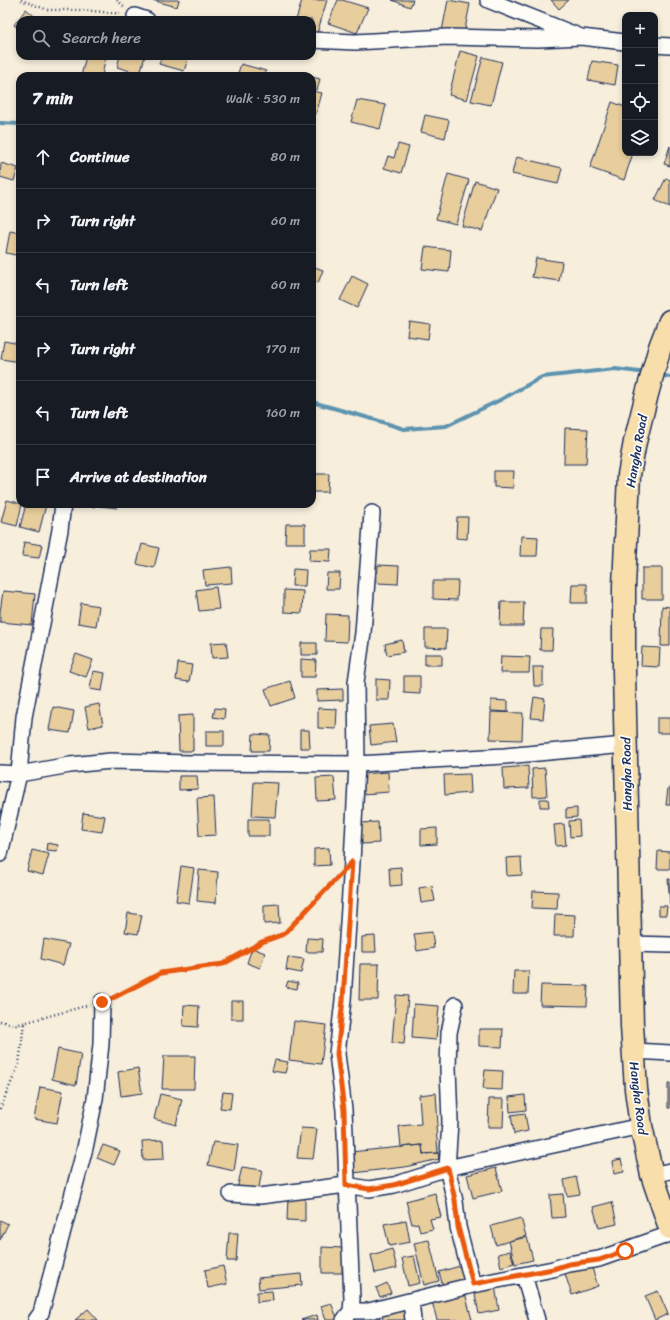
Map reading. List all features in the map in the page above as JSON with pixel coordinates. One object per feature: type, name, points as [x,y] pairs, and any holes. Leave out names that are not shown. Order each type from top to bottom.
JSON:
[{"type":"highway","name":"Hangha Road","points":[[670,321],[660,347],[647,394],[635,442],[629,475],[624,586],[625,744],[630,944],[636,1089],[641,1126],[661,1173],[670,1228]]},
{"type":"street","points":[[488,0],[504,3],[581,37]]},
{"type":"street","points":[[316,40],[355,42],[447,37],[538,39],[581,37],[622,42]]},
{"type":"street","points":[[658,45],[670,46]]},
{"type":"street","points":[[0,854],[20,774],[24,717],[60,530],[63,508]]},
{"type":"street","points":[[372,513],[363,633],[356,682],[357,764],[352,862],[343,1000],[337,1054],[344,1110],[348,1316],[473,1284],[553,1269],[569,1264],[599,1260],[670,1234]]},
{"type":"street","points":[[0,773],[20,774],[70,765],[111,760],[190,763],[357,764],[505,756],[625,744]]},
{"type":"street","points":[[630,944],[670,945]]},
{"type":"street","points":[[36,1320],[41,1313],[85,1148],[95,1099],[101,1044],[102,1002]]},
{"type":"street","points":[[455,1005],[449,1040],[448,1068],[450,1122],[448,1168],[455,1200],[458,1227],[473,1284]]},
{"type":"street","points":[[634,1052],[670,1053]]},
{"type":"street","points":[[231,1194],[260,1196],[346,1185],[369,1189],[394,1185],[448,1168],[641,1126]]},
{"type":"street","points":[[524,1275],[537,1320]]},
{"type":"street","points":[[411,1301],[413,1320]]},
{"type":"path","points":[[21,0],[48,10],[83,10],[126,16]]},
{"type":"path","points":[[0,1021],[16,1025],[24,1023],[109,1000],[161,973],[223,964],[262,942],[284,934],[352,862]]},
{"type":"path","points":[[0,1109],[19,1064],[24,1023]]},
{"type":"building","points":[[152,0],[179,0],[177,7]]},
{"type":"building","points":[[302,0],[327,0],[317,34],[316,16],[297,16]]},
{"type":"building","points":[[338,0],[368,8],[357,33],[328,23]]},
{"type":"building","points":[[392,0],[413,0],[410,7]]},
{"type":"building","points":[[448,0],[470,4],[464,34],[442,31]]},
{"type":"building","points":[[551,0],[569,0],[559,9]]},
{"type":"building","points":[[26,9],[34,16],[21,16]]},
{"type":"building","points":[[460,51],[479,56],[467,100],[449,95]]},
{"type":"building","points":[[483,57],[502,62],[491,105],[471,101]]},
{"type":"building","points":[[85,60],[105,60],[103,72],[82,72]]},
{"type":"building","points":[[119,60],[144,60],[141,72],[133,72],[117,67]]},
{"type":"building","points":[[160,60],[188,60],[184,71],[159,64]]},
{"type":"building","points":[[592,61],[618,65],[615,85],[588,80]]},
{"type":"building","points":[[241,64],[266,71],[266,72],[238,72]]},
{"type":"building","points":[[316,78],[320,79],[316,90]]},
{"type":"building","points":[[316,92],[322,93],[316,114]]},
{"type":"building","points":[[357,100],[386,105],[380,129],[351,122]]},
{"type":"building","points":[[612,102],[622,106],[622,156],[632,156],[624,180],[590,168]]},
{"type":"building","points":[[425,115],[449,120],[445,138],[421,132]]},
{"type":"building","points":[[398,144],[409,147],[401,173],[384,168],[388,156],[394,158]]},
{"type":"building","points":[[670,146],[670,166],[664,164]]},
{"type":"building","points":[[516,157],[562,168],[558,184],[512,174]]},
{"type":"building","points":[[1,163],[16,167],[14,181],[0,177]]},
{"type":"building","points":[[448,174],[469,180],[456,224],[436,219]]},
{"type":"building","points":[[666,178],[670,180],[670,207],[655,200]]},
{"type":"building","points":[[475,181],[497,188],[482,231],[462,226]]},
{"type":"building","points":[[10,231],[16,232],[16,255],[6,253]]},
{"type":"building","points":[[425,247],[451,250],[449,272],[422,269]]},
{"type":"building","points":[[536,258],[562,262],[559,281],[532,277]]},
{"type":"building","points":[[316,267],[323,270],[318,283],[316,282]]},
{"type":"building","points":[[352,276],[368,284],[357,308],[340,300]]},
{"type":"building","points":[[409,321],[430,324],[428,339],[407,336]]},
{"type":"building","points":[[4,341],[16,343],[16,361],[1,359]]},
{"type":"building","points":[[565,428],[588,429],[586,464],[564,464]]},
{"type":"building","points":[[494,471],[514,471],[513,488],[494,487]]},
{"type":"building","points":[[316,474],[329,474],[328,492],[316,492]]},
{"type":"building","points":[[7,500],[16,502],[16,508],[21,508],[17,526],[1,522]]},
{"type":"building","points":[[25,508],[45,508],[39,532],[20,527]]},
{"type":"building","points":[[457,517],[468,517],[467,539],[456,538]]},
{"type":"building","points":[[286,524],[305,524],[305,543],[285,543]]},
{"type":"building","points":[[521,536],[538,537],[537,556],[520,556]]},
{"type":"building","points":[[24,542],[42,545],[39,558],[22,556]]},
{"type":"building","points":[[142,544],[159,548],[154,568],[137,564]]},
{"type":"building","points":[[310,549],[331,549],[330,562],[309,561]]},
{"type":"building","points":[[378,565],[399,566],[398,584],[377,583]]},
{"type":"building","points":[[231,567],[232,583],[205,585],[203,570]]},
{"type":"building","points":[[642,568],[662,568],[662,599],[642,599]]},
{"type":"building","points":[[293,569],[306,570],[305,586],[292,586]]},
{"type":"building","points":[[327,573],[340,573],[339,589],[326,589]]},
{"type":"building","points":[[433,581],[458,581],[457,600],[433,599]]},
{"type":"building","points":[[572,584],[587,584],[587,603],[571,603]]},
{"type":"building","points":[[216,587],[219,609],[199,611],[196,590]]},
{"type":"building","points":[[284,590],[303,591],[302,613],[284,612]]},
{"type":"building","points":[[3,591],[35,594],[32,625],[0,622]]},
{"type":"building","points":[[501,602],[524,602],[523,626],[500,626]]},
{"type":"building","points":[[81,603],[99,606],[96,626],[78,623]]},
{"type":"building","points":[[662,606],[670,607],[670,646],[661,646]]},
{"type":"building","points":[[326,614],[348,615],[347,642],[325,641]]},
{"type":"building","points":[[425,629],[447,629],[446,648],[425,647]]},
{"type":"building","points":[[541,629],[553,629],[552,650],[540,650]]},
{"type":"building","points":[[402,640],[404,652],[387,655],[385,644]]},
{"type":"building","points":[[226,642],[228,657],[212,658],[211,643]]},
{"type":"building","points":[[301,643],[317,643],[317,655],[301,655]]},
{"type":"building","points":[[642,647],[660,648],[659,667],[641,666]]},
{"type":"building","points":[[76,654],[93,660],[86,677],[69,671]]},
{"type":"building","points":[[425,654],[442,654],[442,665],[425,665]]},
{"type":"building","points":[[501,656],[530,657],[529,673],[500,673]]},
{"type":"building","points":[[301,659],[316,660],[315,677],[301,677]]},
{"type":"building","points":[[178,663],[192,665],[189,682],[176,680]]},
{"type":"building","points":[[533,667],[543,667],[543,686],[534,686]]},
{"type":"building","points":[[93,671],[105,673],[102,691],[90,689]]},
{"type":"building","points":[[404,676],[420,676],[420,694],[404,693]]},
{"type":"building","points":[[376,679],[390,680],[389,700],[376,700]]},
{"type":"building","points":[[290,681],[295,698],[271,706],[265,689]]},
{"type":"building","points":[[343,689],[343,700],[317,701],[317,690]]},
{"type":"building","points":[[534,697],[545,699],[543,719],[531,718]]},
{"type":"building","points":[[491,700],[508,701],[508,712],[491,711]]},
{"type":"building","points":[[99,704],[103,725],[89,728],[85,707]]},
{"type":"building","points":[[53,707],[74,711],[70,733],[49,730]]},
{"type":"building","points":[[215,708],[225,709],[224,719],[213,717]]},
{"type":"building","points":[[318,708],[337,709],[336,729],[318,728]]},
{"type":"building","points":[[491,712],[523,713],[522,740],[490,739]]},
{"type":"building","points":[[193,715],[193,751],[179,751],[178,716]]},
{"type":"building","points":[[657,718],[670,718],[670,733],[657,733]]},
{"type":"building","points":[[393,724],[396,742],[371,745],[369,726]]},
{"type":"building","points":[[300,730],[309,730],[310,748],[300,748]]},
{"type":"building","points":[[206,731],[224,731],[224,746],[206,746]]},
{"type":"building","points":[[253,734],[270,735],[269,751],[252,751]]},
{"type":"building","points":[[528,766],[529,788],[504,789],[503,768]]},
{"type":"building","points":[[545,768],[547,796],[533,797],[532,769]]},
{"type":"building","points":[[388,772],[389,792],[363,794],[362,774]]},
{"type":"building","points":[[470,774],[471,793],[445,795],[444,775]]},
{"type":"building","points":[[179,776],[197,776],[198,789],[179,790]]},
{"type":"building","points":[[334,777],[336,800],[317,801],[316,778]]},
{"type":"building","points":[[254,782],[278,783],[275,817],[252,816]]},
{"type":"building","points":[[668,788],[670,788],[670,805],[666,805]]},
{"type":"building","points":[[214,797],[216,835],[199,836],[197,798]]},
{"type":"building","points":[[540,799],[548,799],[549,807],[540,807]]},
{"type":"building","points":[[577,808],[577,817],[566,818],[566,809]]},
{"type":"building","points":[[83,813],[105,816],[102,832],[81,829]]},
{"type":"building","points":[[248,819],[269,819],[269,836],[248,836]]},
{"type":"building","points":[[579,820],[580,836],[570,837],[569,821]]},
{"type":"building","points":[[378,822],[379,843],[362,844],[361,823]]},
{"type":"building","points":[[564,824],[566,845],[556,846],[554,825]]},
{"type":"building","points":[[437,828],[437,844],[421,845],[421,829]]},
{"type":"building","points":[[47,843],[58,845],[57,851],[46,850]]},
{"type":"building","points":[[329,848],[330,865],[314,866],[314,849]]},
{"type":"building","points":[[32,850],[49,854],[43,875],[27,871]]},
{"type":"building","points":[[658,851],[670,852],[670,869],[657,869]]},
{"type":"building","points":[[521,857],[522,875],[507,876],[506,858]]},
{"type":"building","points":[[181,866],[194,868],[189,903],[176,901]]},
{"type":"building","points":[[401,867],[402,885],[390,886],[389,868]]},
{"type":"building","points":[[199,870],[218,872],[216,903],[197,901]]},
{"type":"building","points":[[668,879],[670,879],[670,905]]},
{"type":"building","points":[[432,886],[435,901],[421,903],[419,888]]},
{"type":"building","points":[[533,891],[558,892],[557,909],[532,908]]},
{"type":"building","points":[[279,904],[280,923],[264,924],[264,905]]},
{"type":"building","points":[[659,906],[667,906],[666,915],[659,915]]},
{"type":"building","points":[[128,913],[142,915],[138,934],[125,932]]},
{"type":"building","points":[[555,914],[575,915],[574,936],[554,936]]},
{"type":"building","points":[[432,932],[434,948],[417,951],[414,934]]},
{"type":"building","points":[[375,936],[376,952],[362,952],[362,937]]},
{"type":"building","points":[[307,938],[323,939],[322,952],[306,952]]},
{"type":"building","points":[[44,939],[69,944],[63,965],[41,959]]},
{"type":"building","points":[[252,948],[265,953],[260,968],[247,963]]},
{"type":"building","points":[[288,957],[304,959],[301,973],[286,970]]},
{"type":"building","points":[[360,964],[379,964],[378,1000],[359,1000]]},
{"type":"building","points":[[514,971],[529,971],[528,994],[513,994]]},
{"type":"building","points":[[288,981],[298,983],[297,989],[286,987]]},
{"type":"building","points":[[541,985],[588,986],[587,1006],[540,1005]]},
{"type":"building","points":[[396,995],[408,996],[404,1044],[392,1043]]},
{"type":"building","points":[[231,1001],[243,1001],[243,1019],[231,1019]]},
{"type":"building","points":[[414,1004],[439,1006],[436,1040],[412,1038]]},
{"type":"building","points":[[184,1005],[199,1006],[198,1027],[183,1026]]},
{"type":"building","points":[[294,1021],[326,1025],[321,1064],[289,1060]]},
{"type":"building","points":[[479,1029],[503,1029],[502,1047],[479,1046]]},
{"type":"building","points":[[58,1049],[81,1054],[76,1085],[52,1079]]},
{"type":"building","points":[[164,1056],[195,1056],[194,1089],[162,1089]]},
{"type":"building","points":[[275,1060],[288,1062],[285,1073],[272,1071]]},
{"type":"building","points":[[138,1068],[142,1093],[121,1096],[118,1072]]},
{"type":"building","points":[[485,1070],[503,1071],[502,1090],[483,1089]]},
{"type":"building","points":[[668,1083],[670,1083],[670,1108],[668,1108]]},
{"type":"building","points":[[40,1087],[63,1091],[57,1123],[34,1119]]},
{"type":"building","points":[[223,1092],[232,1093],[230,1109],[220,1108]]},
{"type":"building","points":[[436,1093],[438,1153],[423,1154],[422,1145],[401,1147],[399,1126],[421,1124],[419,1095]]},
{"type":"building","points":[[160,1094],[182,1099],[176,1125],[154,1119]]},
{"type":"building","points":[[525,1095],[526,1110],[510,1112],[509,1097]]},
{"type":"building","points":[[489,1099],[504,1099],[503,1127],[488,1127]]},
{"type":"building","points":[[525,1113],[528,1131],[514,1134],[511,1115]]},
{"type":"building","points":[[301,1128],[317,1129],[313,1159],[297,1158]]},
{"type":"building","points":[[163,1140],[164,1159],[143,1160],[142,1141]]},
{"type":"building","points":[[213,1142],[238,1145],[234,1171],[208,1165]]},
{"type":"building","points":[[103,1145],[120,1151],[114,1165],[97,1158]]},
{"type":"building","points":[[422,1145],[423,1154],[438,1153],[439,1159],[405,1167],[353,1173],[350,1152]]},
{"type":"building","points":[[621,1159],[624,1172],[614,1174],[612,1161]]},
{"type":"building","points":[[242,1167],[262,1170],[258,1193],[237,1189]]},
{"type":"building","points":[[496,1168],[502,1191],[473,1198],[467,1175]]},
{"type":"building","points":[[576,1177],[580,1194],[567,1196],[564,1180]]},
{"type":"building","points":[[435,1193],[441,1217],[430,1219],[433,1229],[420,1232],[418,1223],[412,1224],[406,1201]]},
{"type":"building","points":[[563,1194],[565,1217],[552,1218],[550,1195]]},
{"type":"building","points":[[288,1197],[305,1197],[305,1221],[287,1220]]},
{"type":"building","points":[[612,1202],[617,1224],[599,1228],[593,1207]]},
{"type":"building","points":[[521,1218],[526,1236],[496,1245],[491,1226]]},
{"type":"building","points":[[0,1220],[8,1224],[0,1240]]},
{"type":"building","points":[[406,1220],[410,1242],[389,1246],[384,1224]]},
{"type":"building","points":[[229,1233],[238,1233],[236,1261],[227,1261]]},
{"type":"building","points":[[527,1237],[533,1260],[515,1264],[509,1241]]},
{"type":"building","points":[[429,1240],[439,1281],[424,1285],[414,1243]]},
{"type":"building","points":[[322,1247],[343,1248],[342,1273],[322,1273]]},
{"type":"building","points":[[392,1249],[397,1268],[375,1273],[371,1255]]},
{"type":"building","points":[[510,1251],[514,1263],[501,1267],[498,1254]]},
{"type":"building","points":[[414,1256],[420,1283],[408,1286],[402,1258]]},
{"type":"building","points":[[590,1262],[598,1286],[572,1295],[564,1271]]},
{"type":"building","points":[[467,1264],[471,1278],[443,1286],[439,1272]]},
{"type":"building","points":[[223,1266],[227,1284],[208,1288],[205,1270]]},
{"type":"building","points":[[301,1274],[302,1285],[259,1289],[258,1278]]},
{"type":"building","points":[[387,1283],[391,1293],[380,1297],[376,1288]]},
{"type":"building","points":[[495,1286],[499,1310],[479,1314],[474,1289]]},
{"type":"building","points":[[464,1289],[472,1320],[437,1320],[431,1298]]},
{"type":"building","points":[[272,1291],[273,1300],[257,1302],[257,1292]]},
{"type":"building","points":[[658,1291],[668,1314],[655,1320],[645,1296]]},
{"type":"building","points":[[331,1303],[338,1320],[326,1320],[321,1306]]},
{"type":"building","points":[[406,1304],[411,1320],[383,1320],[381,1312]]},
{"type":"building","points":[[88,1309],[98,1320],[75,1320]]},
{"type":"building","points":[[317,1315],[318,1320],[301,1320]]},
{"type":"building","points":[[379,1316],[380,1320],[366,1320]]},
{"type":"waterway","points":[[0,123],[16,124]]},
{"type":"waterway","points":[[316,403],[404,429],[446,426],[500,400],[542,377],[615,369],[647,373]]},
{"type":"waterway","points":[[660,375],[670,377]]},
{"type":"route","points":[[102,1002],[109,1000],[161,973],[223,964],[262,942],[284,934],[352,862],[343,1000],[337,1054],[344,1110],[346,1185],[369,1189],[394,1185],[448,1168],[455,1200],[458,1227],[473,1284],[553,1269],[569,1264],[599,1260],[625,1251]]}]
